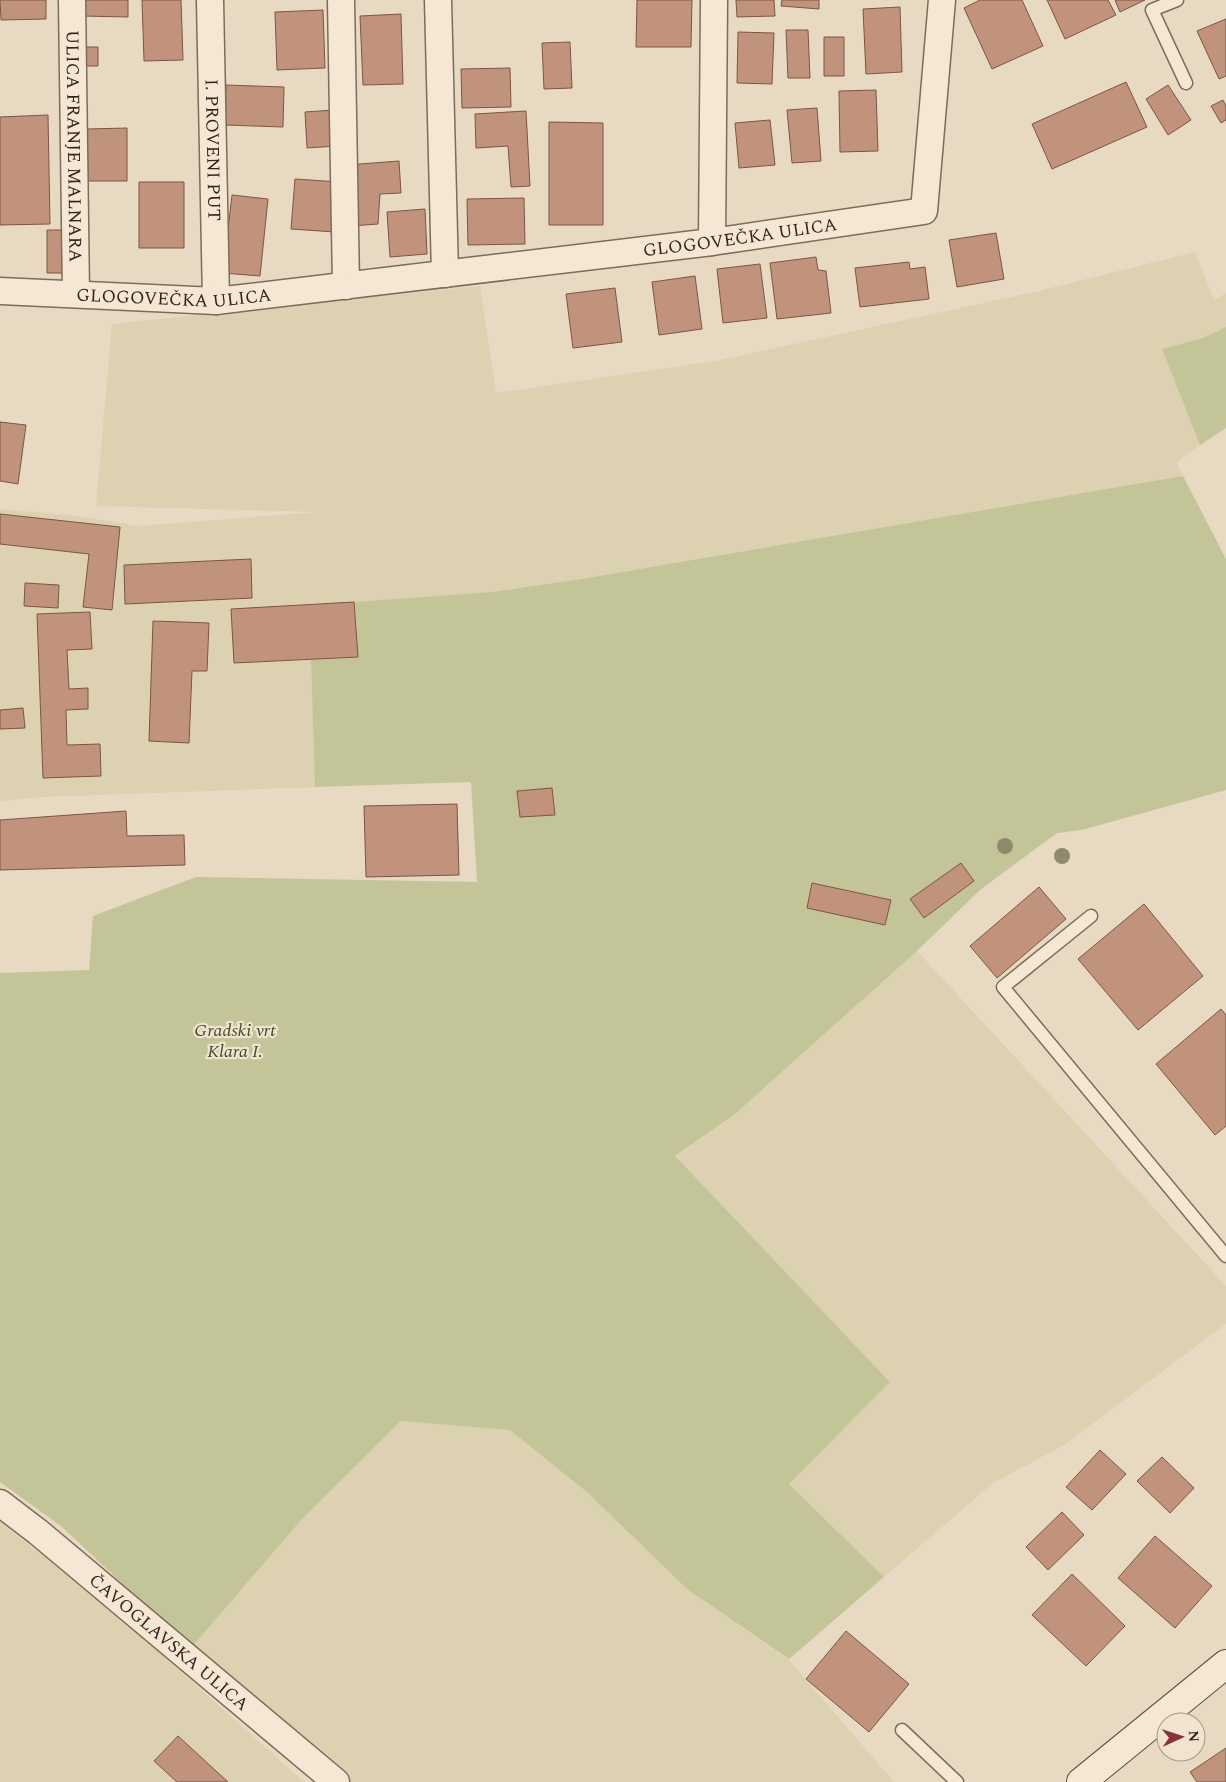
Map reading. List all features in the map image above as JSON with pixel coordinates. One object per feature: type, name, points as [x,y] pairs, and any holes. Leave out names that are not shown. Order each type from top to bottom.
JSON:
[{"type":"street","name":"ULICA FRANJE MALNARA","points":[[72,0],[76,294]]},
{"type":"street","name":"I. PROVENI PUT","points":[[210,0],[216,301]]},
{"type":"street","points":[[341,0],[346,286]]},
{"type":"street","points":[[438,0],[446,274]]},
{"type":"street","points":[[712,242],[714,0]]},
{"type":"street","name":"GLOGOVEČKA ULICA","points":[[0,291],[216,301],[712,242],[924,211],[942,0]]},
{"type":"street","name":"ČAVOGLAVSKA ULICA","points":[[0,1503],[38,1532],[336,1782]]},
{"type":"street","points":[[1081,1782],[1226,1664]]},
{"type":"lane","points":[[1177,0],[1152,10],[1186,83]]},
{"type":"lane","points":[[1092,916],[1003,987],[1226,1256]]},
{"type":"lane","points":[[902,1730],[957,1782]]},
{"type":"shaded area","points":[[1195,252],[1214,300],[1226,293],[1226,327],[1203,338],[1162,349],[1200,445],[1176,462],[1183,476],[581,579],[492,592],[354,602],[358,657],[311,660],[315,787],[42,797],[0,801],[0,509],[77,516],[139,526],[319,512],[96,506],[112,324],[480,286],[496,393],[716,361],[1034,292]]},
{"type":"shaded area","points":[[917,951],[1226,1286],[1226,1324],[1064,1445],[993,1483],[884,1577],[789,1484],[890,1382],[675,1157],[735,1114]]},
{"type":"shaded area","points":[[401,1421],[510,1430],[588,1493],[687,1589],[789,1660],[894,1782],[342,1782],[191,1648],[302,1519]]},
{"type":"shaded area","points":[[0,1523],[87,1588],[304,1782],[0,1782]]},
{"type":"green space","points":[[1226,327],[1226,428],[1200,445],[1162,349],[1203,338]]},
{"type":"green space","name":"Gradski vrt Klara I.","points":[[1183,476],[1226,559],[1226,790],[1082,830],[1057,833],[980,890],[917,951],[735,1114],[675,1156],[890,1382],[789,1484],[884,1577],[789,1659],[687,1589],[588,1493],[510,1430],[401,1421],[302,1519],[191,1648],[61,1526],[0,1482],[0,973],[89,970],[93,916],[196,877],[477,882],[471,782],[315,787],[311,659],[358,657],[354,602],[492,592],[581,579]]},
{"type":"building","points":[[0,0],[46,0],[46,19],[1,20]]},
{"type":"building","points":[[82,0],[128,0],[128,17],[82,16]]},
{"type":"building","points":[[142,0],[181,0],[183,60],[144,61]]},
{"type":"building","points":[[637,0],[692,0],[691,47],[636,47]]},
{"type":"building","points":[[736,0],[774,0],[775,16],[737,17]]},
{"type":"building","points":[[782,0],[819,0],[819,9],[781,6]]},
{"type":"building","points":[[980,0],[1022,0],[1043,46],[992,69],[964,8]]},
{"type":"building","points":[[1047,0],[1108,0],[1116,15],[1065,39]]},
{"type":"building","points":[[1115,0],[1145,0],[1120,12]]},
{"type":"building","points":[[900,7],[902,72],[866,74],[863,9]]},
{"type":"building","points":[[323,10],[325,68],[277,70],[275,12]]},
{"type":"building","points":[[401,14],[403,84],[363,85],[360,16]]},
{"type":"building","points":[[1226,19],[1226,76],[1219,79],[1197,31]]},
{"type":"building","points":[[786,30],[808,30],[810,78],[788,78]]},
{"type":"building","points":[[738,32],[774,33],[772,84],[737,83]]},
{"type":"building","points":[[824,37],[844,37],[844,76],[824,76]]},
{"type":"building","points":[[570,42],[572,88],[544,89],[542,43]]},
{"type":"building","points":[[78,47],[98,47],[98,66],[78,66]]},
{"type":"building","points":[[510,68],[511,107],[462,108],[461,69]]},
{"type":"building","points":[[1126,82],[1147,127],[1052,169],[1032,124]]},
{"type":"building","points":[[226,85],[284,87],[283,127],[225,125]]},
{"type":"building","points":[[1168,85],[1191,120],[1168,135],[1146,99]]},
{"type":"building","points":[[876,90],[878,151],[840,152],[839,91]]},
{"type":"building","points":[[1223,100],[1226,106],[1226,120],[1221,123],[1211,106]]},
{"type":"building","points":[[817,108],[821,161],[792,163],[787,110]]},
{"type":"building","points":[[334,110],[337,146],[307,148],[305,112]]},
{"type":"building","points":[[526,111],[530,186],[511,187],[508,146],[476,148],[475,114]]},
{"type":"building","points":[[48,115],[50,224],[0,225],[0,117]]},
{"type":"building","points":[[770,120],[775,165],[739,168],[735,123]]},
{"type":"building","points":[[549,122],[603,123],[603,225],[549,225]]},
{"type":"building","points":[[127,128],[127,181],[88,181],[87,129]]},
{"type":"building","points":[[399,161],[401,193],[380,194],[378,224],[352,226],[347,165]]},
{"type":"building","points":[[295,179],[339,182],[335,232],[291,229]]},
{"type":"building","points":[[139,182],[184,182],[184,248],[139,248]]},
{"type":"building","points":[[232,195],[268,199],[260,276],[223,273]]},
{"type":"building","points":[[524,198],[525,244],[468,245],[467,199]]},
{"type":"building","points":[[425,209],[427,254],[390,257],[387,212]]},
{"type":"building","points":[[47,230],[69,230],[69,273],[47,273]]},
{"type":"building","points":[[996,233],[1004,279],[957,287],[949,240]]},
{"type":"building","points":[[816,257],[818,270],[826,271],[831,313],[777,319],[770,263]]},
{"type":"building","points":[[909,262],[910,269],[925,267],[929,299],[860,307],[855,268]]},
{"type":"building","points":[[760,264],[767,318],[723,323],[717,269]]},
{"type":"building","points":[[695,276],[702,329],[659,335],[652,282]]},
{"type":"building","points":[[615,288],[622,342],[573,348],[566,294]]},
{"type":"building","points":[[0,422],[26,425],[18,484],[0,481]]},
{"type":"building","points":[[0,514],[120,527],[112,610],[83,607],[89,554],[0,544]]},
{"type":"building","points":[[251,559],[252,598],[125,604],[124,565]]},
{"type":"building","points":[[25,583],[59,585],[58,608],[24,606]]},
{"type":"building","points":[[354,602],[358,657],[234,663],[231,609]]},
{"type":"building","points":[[90,612],[92,649],[67,650],[69,689],[88,688],[88,709],[66,710],[67,745],[100,744],[101,776],[43,778],[37,614]]},
{"type":"building","points":[[153,621],[209,623],[207,671],[192,671],[189,743],[149,741]]},
{"type":"building","points":[[23,708],[25,728],[0,729],[0,710]]},
{"type":"building","points":[[552,788],[555,815],[520,817],[517,791]]},
{"type":"building","points":[[457,804],[459,875],[366,877],[364,806]]},
{"type":"building","points":[[126,811],[127,836],[184,835],[185,865],[0,870],[0,820]]},
{"type":"building","points":[[961,863],[974,881],[924,918],[910,899]]},
{"type":"building","points":[[812,883],[891,900],[885,925],[807,908]]},
{"type":"building","points":[[1039,887],[1066,919],[997,978],[970,946]]},
{"type":"building","points":[[1144,904],[1203,976],[1138,1030],[1078,959]]},
{"type":"building","points":[[1221,1009],[1226,1015],[1226,1126],[1215,1135],[1156,1064]]},
{"type":"building","points":[[1100,1450],[1126,1474],[1092,1510],[1066,1487]]},
{"type":"building","points":[[1162,1457],[1194,1488],[1170,1513],[1137,1481]]},
{"type":"building","points":[[1062,1512],[1084,1535],[1048,1570],[1026,1547]]},
{"type":"building","points":[[1155,1536],[1212,1586],[1175,1628],[1118,1578]]},
{"type":"building","points":[[1072,1574],[1125,1626],[1086,1666],[1032,1615]]},
{"type":"building","points":[[846,1631],[909,1684],[869,1732],[806,1679]]},
{"type":"building","points":[[178,1736],[228,1782],[177,1782],[154,1761]]},
{"type":"building","points":[[1226,1748],[1226,1782],[1197,1782],[1190,1772]]}]
